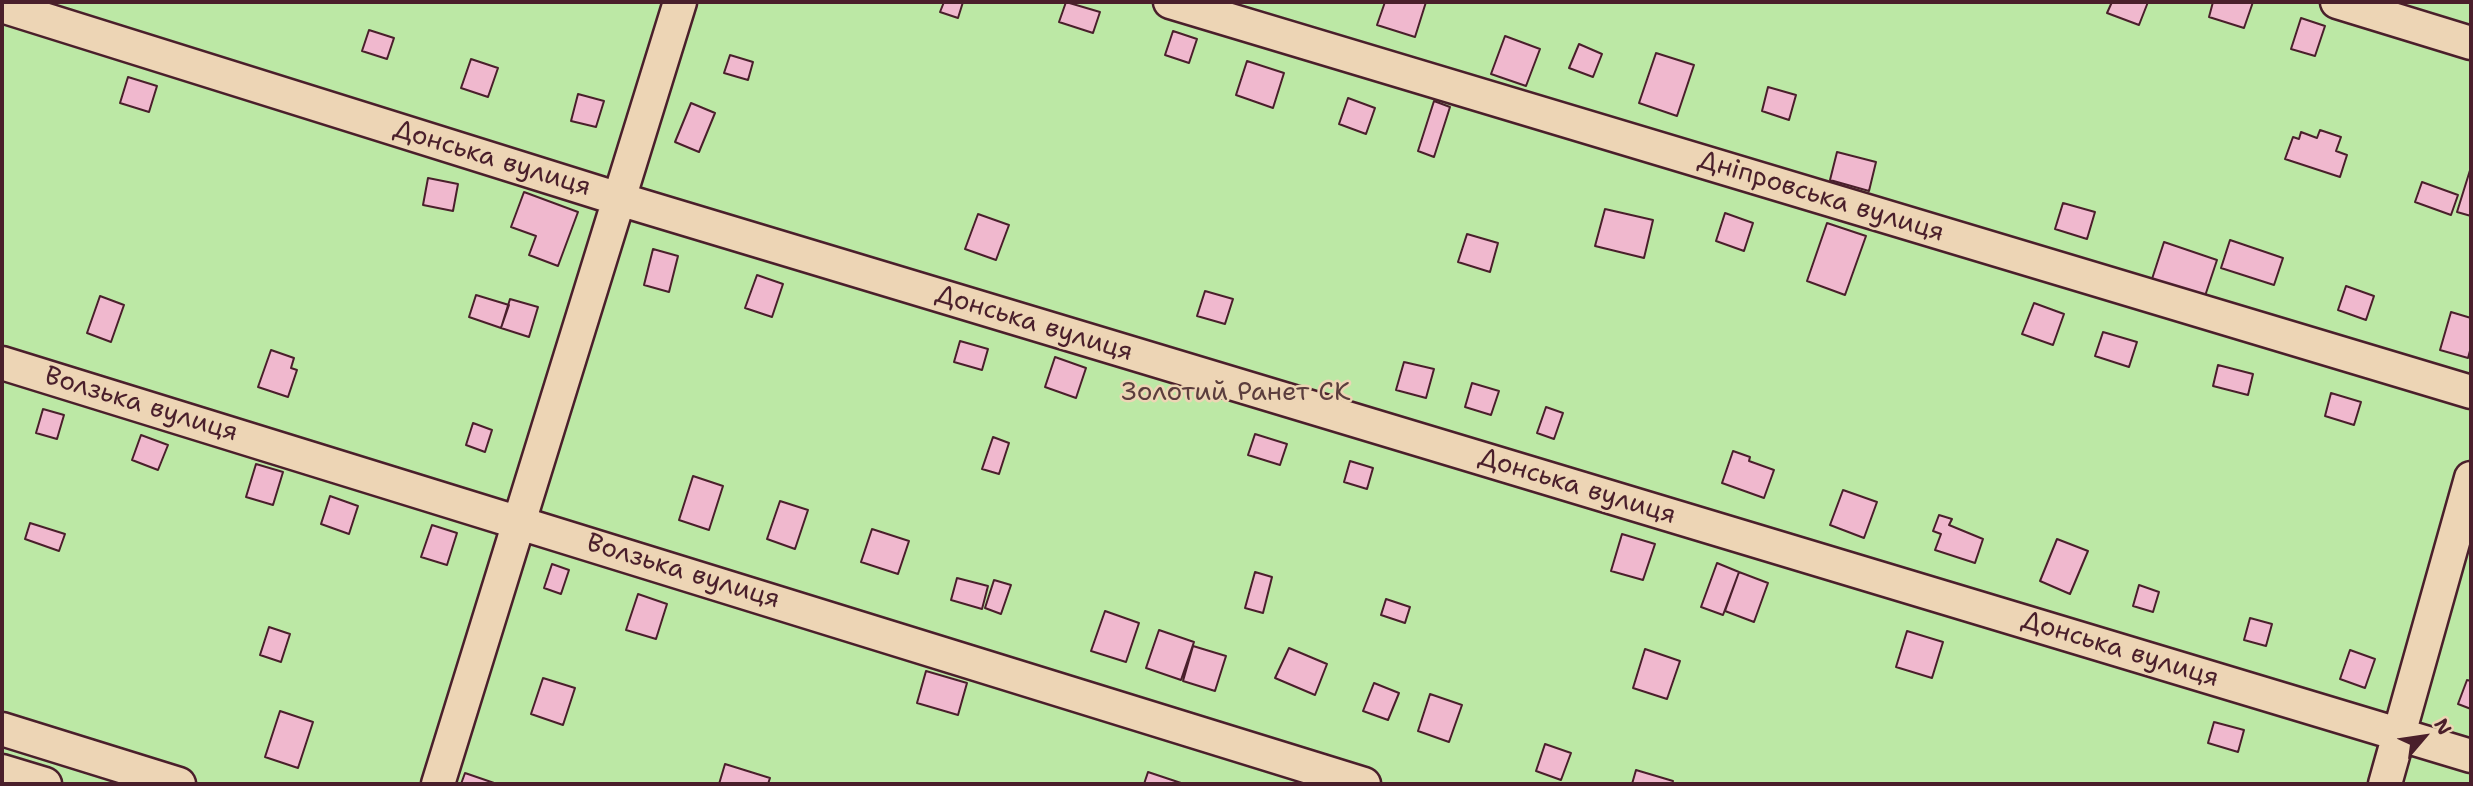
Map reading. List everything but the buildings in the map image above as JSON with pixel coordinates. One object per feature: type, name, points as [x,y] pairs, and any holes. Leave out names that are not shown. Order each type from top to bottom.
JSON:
[{"type":"street","points":[[438,784],[680,2]]},
{"type":"street","name":"Дніпровська вулиця","points":[[1170,2],[2471,392]]},
{"type":"street","points":[[2337,2],[2471,43]]},
{"type":"street","name":"Донська вулиця","points":[[2,6],[619,199],[2471,756]]},
{"type":"street","name":"Волзька вулиця","points":[[2,363],[1364,784]]},
{"type":"street","points":[[2385,784],[2471,478]]},
{"type":"street","points":[[2,729],[179,784]]},
{"type":"street","points":[[2,771],[45,784]]},
{"type":"green space","name":"Золотий Ранет СК","points":[[2,2],[2471,2],[2471,784],[2,784]]}]
